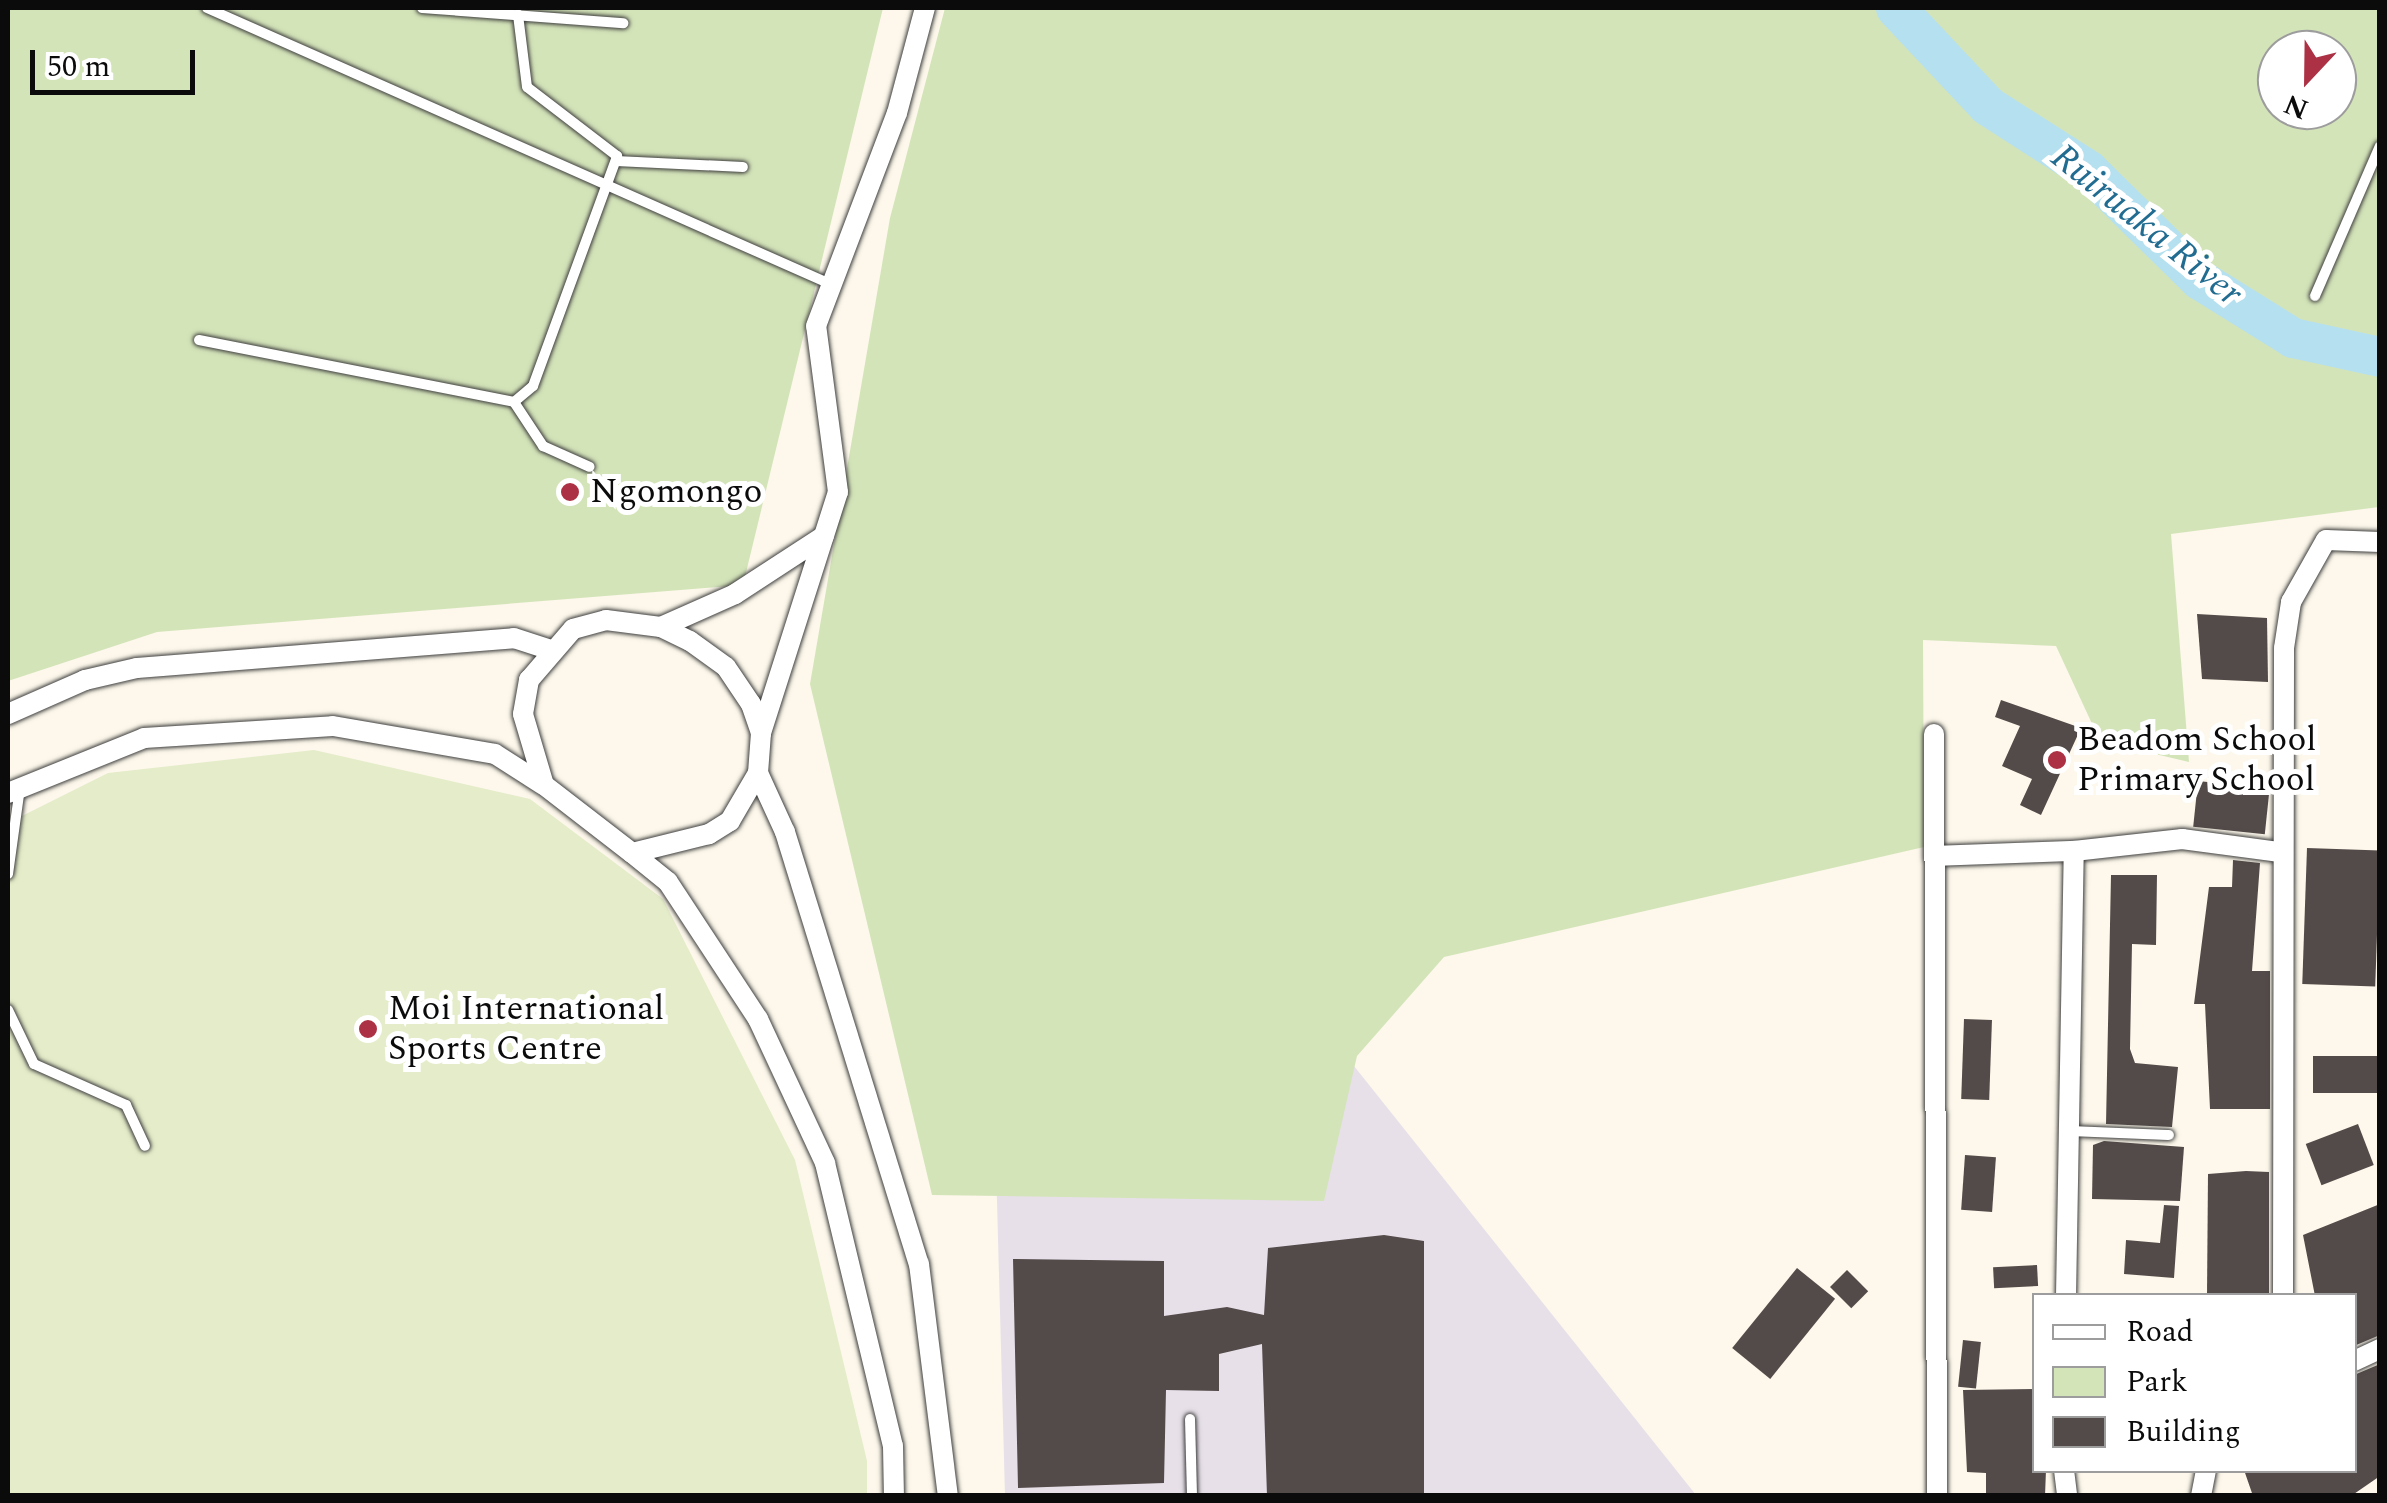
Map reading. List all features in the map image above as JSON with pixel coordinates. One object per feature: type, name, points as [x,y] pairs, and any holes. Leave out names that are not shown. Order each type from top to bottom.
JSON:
[{"type":"street","points":[[632,852],[679,844],[730,821],[758,773],[760,733],[826,535],[838,472],[816,333],[830,284],[898,112],[925,8]]},
{"type":"street","points":[[661,626],[735,594],[826,535]]},
{"type":"street","points":[[2283,1293],[2279,718],[2291,602],[2326,540],[2380,542]]},
{"type":"street","points":[[544,784],[523,714],[529,680],[550,650],[572,629],[606,620],[661,626],[726,668],[760,733]]},
{"type":"street","points":[[8,714],[85,680],[136,668],[514,638],[550,650]]},
{"type":"street","points":[[14,790],[144,738],[332,726],[494,754],[544,784],[632,852],[668,882],[758,1019],[825,1163],[892,1446],[894,1496]]},
{"type":"street","points":[[1934,734],[1937,1496]]},
{"type":"street","points":[[758,773],[785,832],[918,1264],[948,1496]]},
{"type":"street","points":[[1936,856],[2074,851],[2182,839],[2280,852]]},
{"type":"street","points":[[2066,1293],[2074,851]]},
{"type":"street","points":[[2357,1360],[2380,1349]]},
{"type":"lane","points":[[207,8],[606,180],[830,284]]},
{"type":"lane","points":[[422,8],[623,24]]},
{"type":"lane","points":[[518,15],[527,87],[604,140],[616,161]]},
{"type":"lane","points":[[2315,296],[2380,146]]},
{"type":"lane","points":[[514,402],[533,386],[616,161]]},
{"type":"lane","points":[[616,161],[743,167]]},
{"type":"lane","points":[[198,340],[514,402],[543,446],[590,467]]},
{"type":"lane","points":[[8,874],[14,790]]},
{"type":"lane","points":[[8,1010],[13,1036],[34,1064],[126,1105],[144,1146]]},
{"type":"lane","points":[[2068,1131],[2169,1134]]},
{"type":"lane","points":[[1190,1419],[1192,1496]]},
{"type":"shaded area","points":[[989,908],[1236,918],[1696,1495],[1005,1495]]},
{"type":"green space","points":[[8,8],[883,8],[743,585],[157,632],[8,681]]},
{"type":"green space","points":[[945,8],[2379,8],[2379,507],[2171,534],[2189,762],[2100,741],[2056,646],[1923,640],[1924,847],[1444,957],[1357,1056],[1324,1201],[932,1195],[810,684],[890,218]]},
{"type":"green space","name":"Moi International Sports Centre","points":[[314,750],[530,799],[663,899],[795,1160],[867,1461],[867,1495],[8,1496],[8,823],[108,773]]},
{"type":"building","points":[[2197,614],[2267,618],[2268,682],[2202,679]]},
{"type":"building","points":[[2001,700],[2081,728],[2041,815],[2020,805],[2032,779],[2002,766],[2020,726],[1995,717]]},
{"type":"building","points":[[2198,781],[2270,789],[2265,834],[2193,827]]},
{"type":"building","points":[[2307,848],[2380,851],[2375,986],[2302,984]]},
{"type":"building","points":[[2233,860],[2260,863],[2252,971],[2270,971],[2270,1109],[2210,1109],[2205,1004],[2194,1004],[2209,887],[2232,887]]},
{"type":"building","points":[[2111,875],[2157,875],[2156,945],[2132,944],[2130,1049],[2135,1063],[2178,1067],[2172,1127],[2106,1124]]},
{"type":"building","points":[[1964,1019],[1992,1020],[1989,1100],[1961,1099]]},
{"type":"building","points":[[2313,1056],[2380,1056],[2380,1093],[2313,1093]]},
{"type":"building","points":[[2358,1124],[2374,1165],[2321,1185],[2306,1144]]},
{"type":"building","points":[[2104,1141],[2184,1147],[2180,1201],[2092,1199],[2093,1145]]},
{"type":"building","points":[[1965,1155],[1996,1157],[1992,1212],[1961,1210]]},
{"type":"building","points":[[2269,1172],[2269,1293],[2207,1293],[2208,1174]]},
{"type":"building","points":[[2380,1204],[2380,1335],[2357,1345],[2357,1293],[2314,1293],[2303,1235]]},
{"type":"building","points":[[2164,1205],[2179,1206],[2174,1278],[2124,1274],[2126,1240],[2160,1243]]},
{"type":"building","points":[[1384,1235],[1424,1241],[1424,1496],[1267,1496],[1262,1344],[1219,1354],[1219,1391],[1166,1390],[1164,1483],[1018,1488],[1013,1259],[1164,1261],[1164,1316],[1227,1307],[1264,1315],[1268,1248]]},
{"type":"building","points":[[2037,1265],[2038,1286],[1994,1288],[1993,1267]]},
{"type":"building","points":[[1797,1268],[1835,1299],[1770,1379],[1732,1348]]},
{"type":"building","points":[[1847,1270],[1868,1291],[1851,1308],[1830,1287]]},
{"type":"building","points":[[1963,1340],[1981,1342],[1976,1389],[1958,1387]]},
{"type":"building","points":[[2380,1364],[2380,1476],[2351,1496],[2253,1496],[2245,1473],[2357,1473],[2357,1374]]},
{"type":"building","points":[[2032,1389],[2032,1473],[2046,1473],[2045,1496],[1986,1496],[1986,1473],[1967,1472],[1963,1390]]},
{"type":"waterway","name":"Ruiruaka River","points":[[1896,8],[1988,106],[2088,170],[2200,280],[2293,338],[2380,357]]},
{"type":"place","name":"Ngomongo","points":[[570,492]]},
{"type":"place","name":"Beadom School Primary School","points":[[2057,760]]},
{"type":"place","name":"Moi International Sports Centre","points":[[368,1029]]}]
